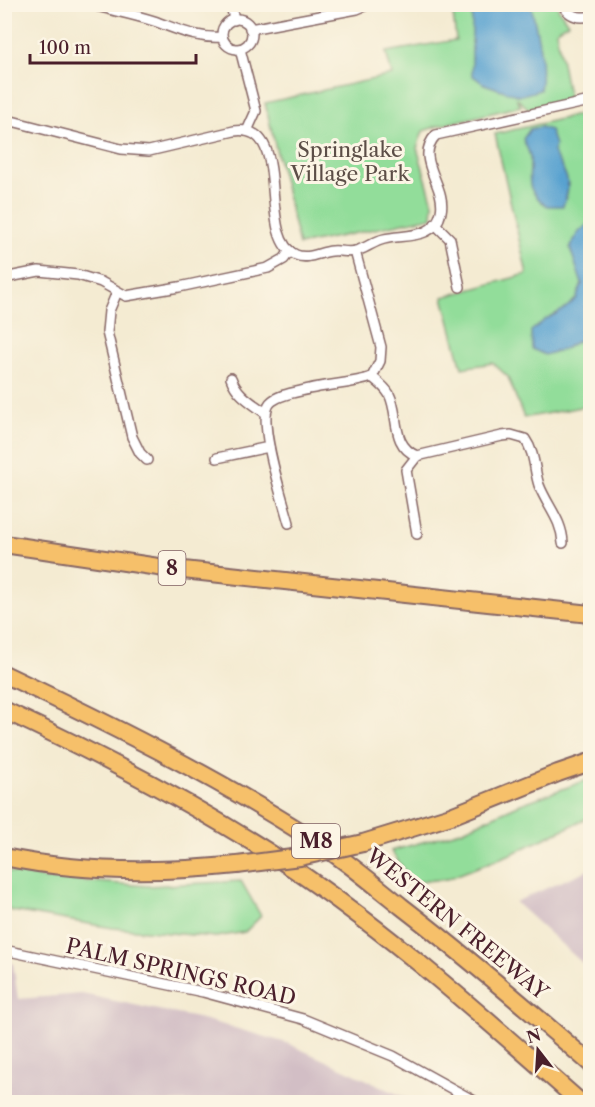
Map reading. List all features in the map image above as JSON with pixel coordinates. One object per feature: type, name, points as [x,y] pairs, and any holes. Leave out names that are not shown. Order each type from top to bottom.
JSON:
[{"type":"highway","name":"8","points":[[4,544],[165,568],[591,614]]},
{"type":"highway","name":"WESTERN FREEWAY","points":[[4,674],[94,717],[308,835],[479,967],[591,1063]]},
{"type":"highway","name":"M8","points":[[4,710],[83,747],[265,850],[422,964],[579,1102]]},
{"type":"highway","points":[[4,857],[43,865],[172,870],[300,857],[363,843],[451,816],[558,772],[591,762]]},
{"type":"street","points":[[89,4],[154,21],[183,33],[222,37]]},
{"type":"street","points":[[231,4],[234,20]]},
{"type":"street","points":[[250,29],[357,9],[369,4]]},
{"type":"street","points":[[562,4],[572,16],[581,18],[591,16]]},
{"type":"street","points":[[234,20],[244,21],[250,29],[251,39],[240,49],[230,48],[222,37],[226,24],[234,20]]},
{"type":"street","points":[[240,49],[256,111],[247,131]]},
{"type":"street","points":[[4,119],[111,147],[141,152],[234,131],[254,133],[264,143],[274,188],[278,229],[283,244],[290,251],[302,256],[332,251],[355,251],[382,239],[424,233],[435,224],[441,213],[442,202],[427,154],[429,143],[436,135],[591,101]]},
{"type":"street","points":[[435,224],[450,239],[460,287]]},
{"type":"street","points":[[4,278],[50,271],[101,282],[126,296],[268,268],[284,259],[290,251]]},
{"type":"street","points":[[355,251],[381,347],[380,361],[372,377]]},
{"type":"street","points":[[117,292],[109,311],[108,332],[132,437],[135,446],[147,460]]},
{"type":"street","points":[[289,523],[269,447],[264,412],[277,398],[372,377]]},
{"type":"street","points":[[372,377],[388,393],[401,444],[417,456]]},
{"type":"street","points":[[231,378],[233,385],[242,396],[264,412]]},
{"type":"street","points":[[417,534],[406,470],[417,456],[511,435],[525,439],[532,452],[535,471],[543,493],[560,525],[563,543]]},
{"type":"street","points":[[217,458],[269,447]]},
{"type":"street","name":"PALM SPRINGS ROAD","points":[[4,950],[203,992],[303,1019],[393,1056],[476,1102]]},
{"type":"shaded area","points":[[590,869],[590,970],[515,902]]},
{"type":"shaded area","points":[[4,961],[13,963],[18,999],[82,994],[206,1020],[287,1043],[415,1102],[5,1102]]},
{"type":"green space","name":"Springlake Village Park","points":[[452,5],[557,5],[568,23],[556,31],[569,100],[529,109],[516,98],[521,106],[423,131],[417,148],[433,203],[432,217],[299,245],[265,103],[392,75],[386,52],[456,40]]},
{"type":"green space","points":[[578,115],[590,158],[590,421],[587,406],[524,418],[508,377],[493,363],[462,368],[443,297],[527,274],[495,134]]},
{"type":"green space","points":[[590,779],[590,817],[511,854],[447,879],[413,882],[391,851],[461,831],[518,805]]},
{"type":"green space","points":[[5,871],[44,878],[148,886],[241,881],[261,916],[245,932],[216,937],[113,928],[13,911],[5,908]]},
{"type":"water","points":[[472,5],[531,5],[541,58],[540,90],[519,96],[484,84],[472,75]]},
{"type":"water","points":[[541,127],[550,130],[555,145],[553,152],[567,178],[568,190],[563,206],[546,206],[531,189],[530,157],[523,139],[530,129]]},
{"type":"water","points":[[590,222],[590,334],[564,349],[545,355],[532,349],[531,331],[576,299],[582,284],[570,248],[578,233]]}]
